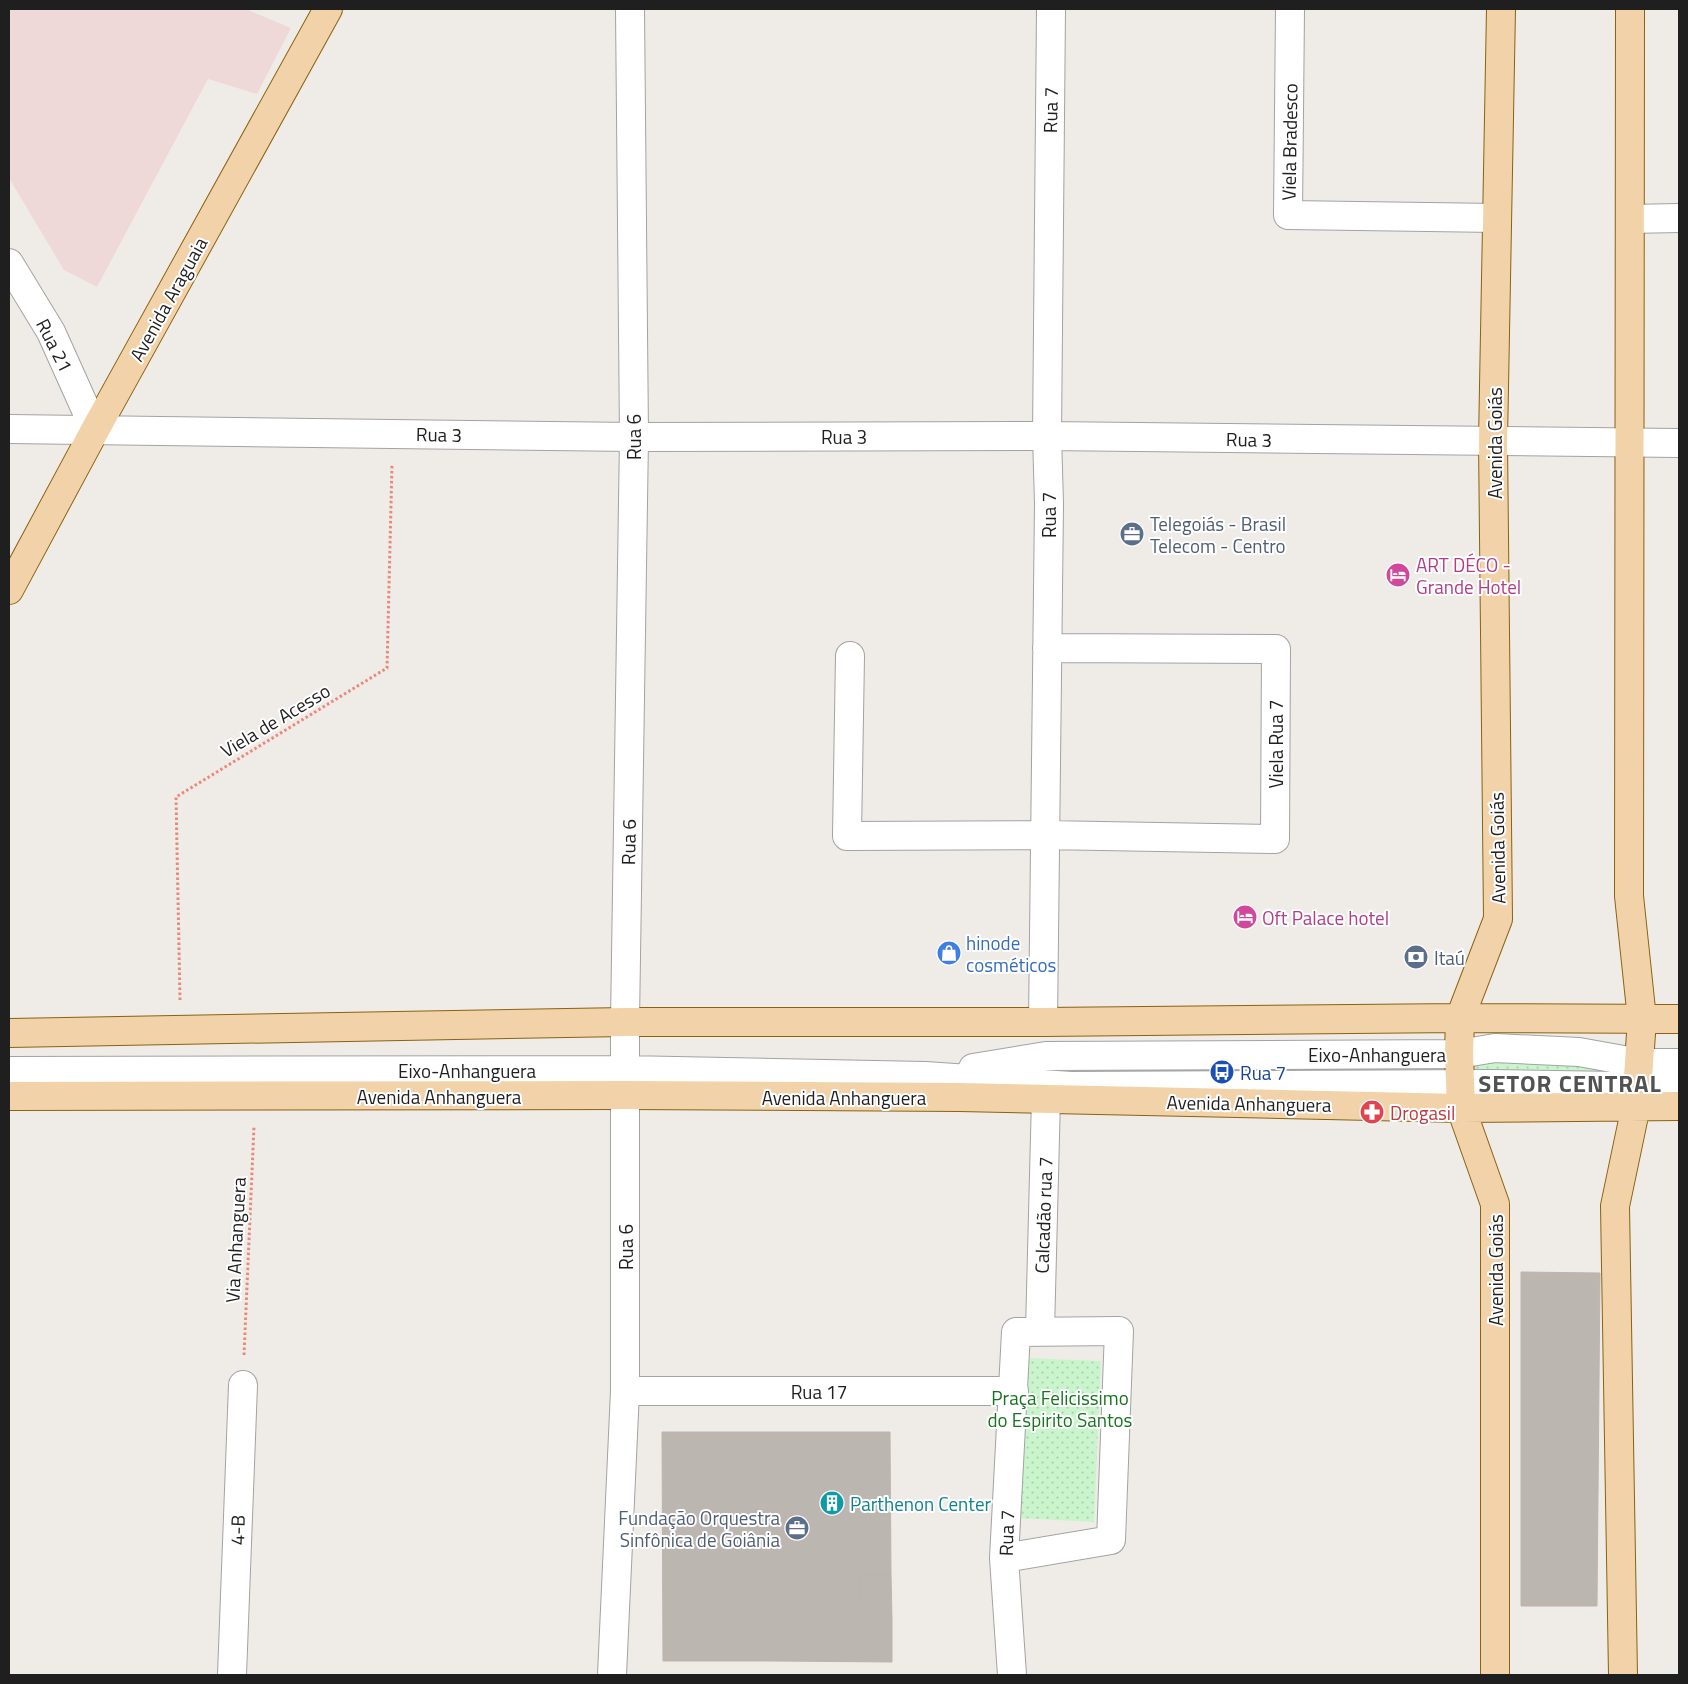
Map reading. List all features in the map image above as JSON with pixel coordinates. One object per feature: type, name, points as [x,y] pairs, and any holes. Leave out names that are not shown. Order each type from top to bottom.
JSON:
[{"type":"main road","name":"Avenida Araguaia","points":[[9,590],[95,430],[328,9]]},
{"type":"main road","name":"Avenida Goiás","points":[[1495,1675],[1495,1204],[1460,1096],[1459,1054],[1460,1018],[1498,919],[1493,441],[1501,9]]},
{"type":"main road","points":[[1623,1675],[1615,1206],[1638,1085],[1642,1019],[1629,896],[1630,9]]},
{"type":"main road","points":[[9,1033],[625,1022],[1042,1022],[1460,1018],[1679,1019]]},
{"type":"main road","name":"Avenida Anhanguera","points":[[9,1096],[256,1096],[625,1083],[1046,1098],[1460,1096],[1638,1085],[1679,1106]]},
{"type":"street","name":"Rua 6","points":[[612,1675],[625,1390],[625,1022],[634,436],[630,9]]},
{"type":"street","name":"Rua 7","points":[[1042,1022],[1049,504],[1047,436],[1051,9]]},
{"type":"street","name":"Viela Bradesco","points":[[1290,9],[1288,215],[1497,218]]},
{"type":"street","points":[[1630,219],[1679,218]]},
{"type":"street","name":"Rua 21","points":[[9,263],[51,332],[95,430]]},
{"type":"street","name":"Rua 3","points":[[9,429],[392,434],[1047,436],[1679,443]]},
{"type":"street","name":"Viela Rua 7","points":[[1045,835],[1275,839],[1276,649],[1047,648]]},
{"type":"street","points":[[850,656],[848,836],[1045,835]]},
{"type":"street","name":"Eixo-Anhanguera","points":[[925,1076],[1046,1056],[1459,1054],[1495,1048],[1570,1052],[1638,1085],[1679,1087]]},
{"type":"street","name":"Eixo-Anhanguera","points":[[1638,1085],[1679,1063]]},
{"type":"street","name":"Eixo-Anhanguera","points":[[9,1070],[625,1083],[925,1076],[1071,1086],[1460,1096]]},
{"type":"street","name":"Calcadão rua 7","points":[[1040,1331],[1046,1098]]},
{"type":"street","name":"Rua 7","points":[[1012,1675],[1004,1558],[1016,1332],[1040,1331]]},
{"type":"street","points":[[1004,1558],[1111,1540],[1119,1331],[1040,1331]]},
{"type":"street","name":"4-B","points":[[232,1675],[243,1385]]},
{"type":"street","name":"Rua 17","points":[[625,1390],[1014,1391]]},
{"type":"path","name":"Viela de Acesso","points":[[180,1030],[176,797],[387,668],[392,434]]},
{"type":"path","name":"Via Anhanguera","points":[[243,1385],[256,1096]]},
{"type":"shaded area","points":[[9,9],[246,9],[291,28],[257,94],[208,79],[97,287],[64,270],[9,178]]},
{"type":"green space","points":[[1492,1054],[1619,1067],[1573,1083],[1492,1080],[1467,1066]]},
{"type":"green space","name":"Praça Felicissimo do Espirito Santos","points":[[1024,1358],[1101,1361],[1094,1522],[1017,1518]]},
{"type":"building","points":[[1521,1272],[1600,1273],[1597,1606],[1521,1606]]},
{"type":"building","points":[[662,1432],[773,1432],[773,1661],[663,1661]]},
{"type":"building","name":"Parthenon Center","points":[[773,1432],[890,1432],[891,1574],[860,1575],[861,1620],[892,1620],[892,1662],[773,1661]]},
{"type":"building","points":[[891,1574],[892,1620],[861,1620],[860,1575]]},
{"type":"place","name":"Telegoiás - Brasil Telecom - Centro","points":[[1132,534]]},
{"type":"place","name":"ART DÉCO - Grande Hotel","points":[[1398,575]]},
{"type":"place","name":"Oft Palace hotel","points":[[1245,917]]},
{"type":"place","name":"hinode cosméticos","points":[[949,953]]},
{"type":"place","name":"Itaú","points":[[1416,957]]},
{"type":"place","name":"Rua 7","points":[[1222,1072]]},
{"type":"place","name":"Drogasil","points":[[1372,1112]]},
{"type":"place","name":"Parthenon Center","points":[[832,1503]]},
{"type":"place","name":"Fundação Orquestra Sinfônica de Goiânia","points":[[797,1528]]},
{"type":"district","name":"SETOR CENTRAL","points":[[1570,1083]]}]
